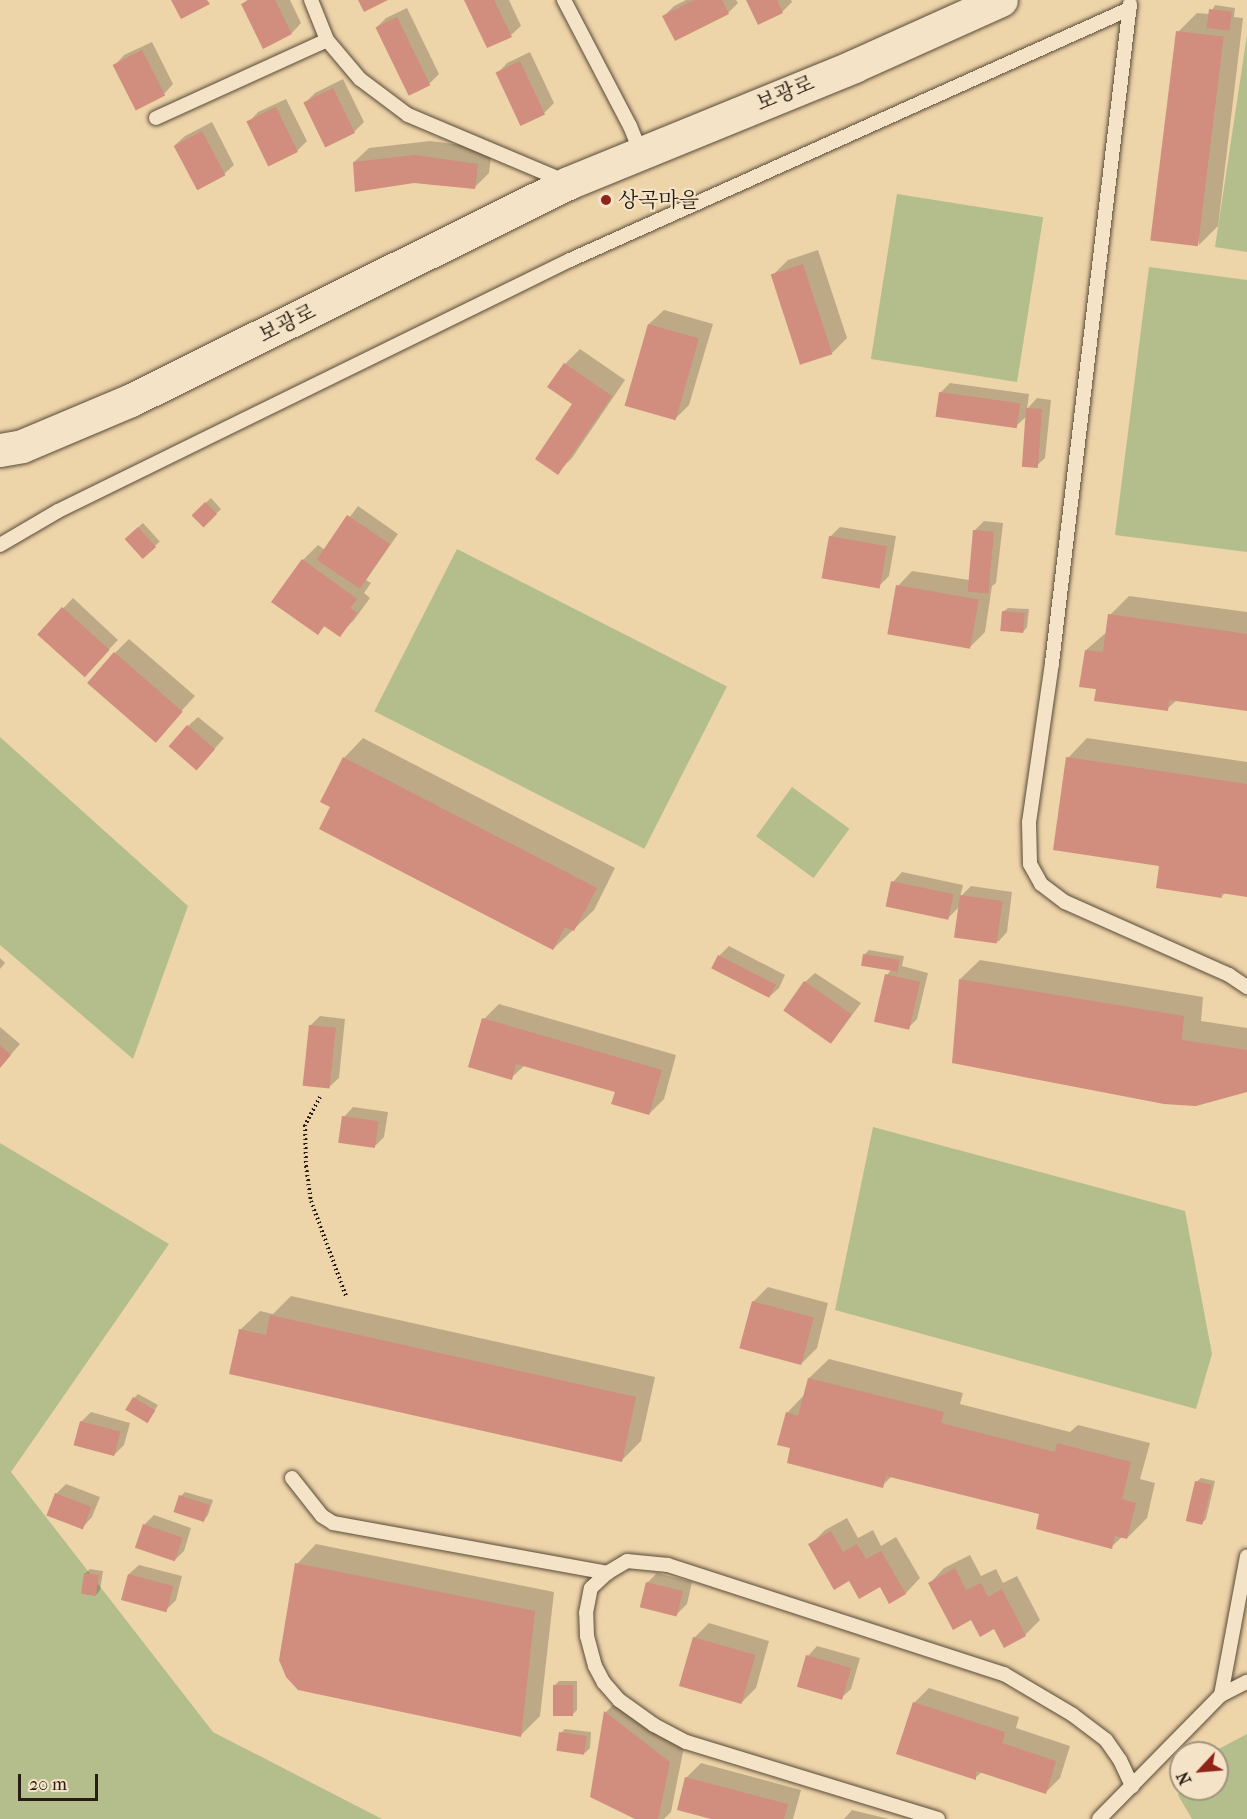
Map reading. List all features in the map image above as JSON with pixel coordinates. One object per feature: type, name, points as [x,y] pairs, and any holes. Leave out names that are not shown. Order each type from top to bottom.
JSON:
[{"type":"main road","name":"보광로","points":[[0,450],[22,446],[131,400],[568,183],[854,66],[1000,0]]},
{"type":"lane","points":[[311,0],[327,40],[360,79],[408,116],[568,183]]},
{"type":"lane","points":[[564,0],[630,126],[640,153]]},
{"type":"lane","points":[[0,545],[79,501],[570,260],[1130,4]]},
{"type":"lane","points":[[1130,4],[1052,663],[1029,822],[1030,864],[1041,884],[1065,902],[1229,975],[1247,987]]},
{"type":"lane","points":[[156,118],[327,40]]},
{"type":"lane","points":[[292,1478],[322,1516],[333,1523],[607,1573]]},
{"type":"lane","points":[[1221,1695],[1247,1556]]},
{"type":"lane","points":[[938,1819],[686,1742],[635,1712],[604,1683],[595,1666],[587,1636],[586,1613],[591,1588],[607,1573],[627,1562],[668,1564],[1004,1674],[1073,1715],[1106,1740],[1120,1760],[1132,1786]]},
{"type":"lane","points":[[1099,1819],[1221,1695],[1247,1682]]},
{"type":"path","points":[[320,1097],[305,1125],[306,1166],[311,1201],[346,1296]]},
{"type":"green space","points":[[1247,35],[1247,252],[1215,247]]},
{"type":"green space","points":[[897,194],[1043,217],[1017,382],[871,359]]},
{"type":"green space","points":[[1149,267],[1247,280],[1247,552],[1115,535]]},
{"type":"green space","points":[[457,549],[727,687],[644,849],[374,711]]},
{"type":"green space","points":[[0,737],[188,906],[133,1059],[0,945]]},
{"type":"green space","points":[[792,787],[849,829],[814,878],[756,836]]},
{"type":"green space","points":[[873,1127],[1185,1211],[1212,1354],[1196,1409],[835,1310]]},
{"type":"green space","points":[[0,1143],[169,1244],[11,1472],[213,1732],[382,1819],[0,1819]]},
{"type":"green space","points":[[1247,1734],[1247,1819],[1192,1819],[1182,1801],[1229,1801],[1229,1744]]},
{"type":"building","points":[[171,0],[207,0],[210,4],[181,19]]},
{"type":"building","points":[[249,0],[275,0],[292,34],[263,49],[241,4]]},
{"type":"building","points":[[358,0],[388,0],[364,12]]},
{"type":"building","points":[[464,0],[494,0],[512,37],[487,48]]},
{"type":"building","points":[[694,0],[722,0],[729,14],[675,41],[662,16]]},
{"type":"building","points":[[746,0],[777,0],[783,13],[758,25]]},
{"type":"building","points":[[1209,9],[1232,12],[1230,31],[1207,28]]},
{"type":"building","points":[[397,17],[430,85],[409,96],[375,28]]},
{"type":"building","points":[[1176,31],[1224,37],[1198,246],[1150,240]]},
{"type":"building","points":[[142,50],[165,95],[136,110],[113,65]]},
{"type":"building","points":[[520,61],[545,114],[520,126],[496,72]]},
{"type":"building","points":[[333,88],[355,133],[325,147],[303,102]]},
{"type":"building","points":[[276,107],[298,152],[268,166],[246,121]]},
{"type":"building","points":[[202,131],[225,175],[197,190],[174,146]]},
{"type":"building","points":[[415,155],[478,164],[475,189],[414,183],[355,192],[353,162]]},
{"type":"building","points":[[803,264],[832,354],[800,365],[771,275]]},
{"type":"building","points":[[648,324],[699,339],[676,420],[625,406]]},
{"type":"building","points":[[564,363],[612,396],[558,475],[535,459],[572,404],[547,387]]},
{"type":"building","points":[[939,392],[1020,403],[1017,428],[936,417]]},
{"type":"building","points":[[1026,408],[1042,409],[1038,468],[1022,467]]},
{"type":"building","points":[[205,502],[217,514],[204,527],[192,515]]},
{"type":"building","points":[[347,515],[390,544],[360,589],[317,560]]},
{"type":"building","points":[[138,527],[156,547],[143,559],[125,539]]},
{"type":"building","points":[[973,530],[994,532],[989,594],[968,592]]},
{"type":"building","points":[[829,536],[887,546],[880,589],[822,578]]},
{"type":"building","points":[[302,559],[357,599],[350,608],[357,613],[340,637],[324,626],[318,635],[271,602]]},
{"type":"building","points":[[896,585],[979,600],[970,649],[887,634]]},
{"type":"building","points":[[62,607],[110,650],[85,677],[37,634]]},
{"type":"building","points":[[1002,611],[1025,613],[1023,633],[1000,631]]},
{"type":"building","points":[[1108,614],[1247,634],[1247,711],[1169,700],[1168,711],[1094,701],[1096,689],[1079,687],[1085,650],[1103,652]]},
{"type":"building","points":[[114,652],[183,712],[156,743],[87,683]]},
{"type":"building","points":[[187,725],[215,749],[197,770],[169,746]]},
{"type":"building","points":[[343,757],[597,888],[574,931],[565,927],[553,950],[319,829],[330,807],[320,802]]},
{"type":"building","points":[[1066,757],[1247,784],[1247,897],[1221,893],[1222,898],[1156,888],[1159,866],[1053,850]]},
{"type":"building","points":[[891,881],[954,894],[948,920],[886,906]]},
{"type":"building","points":[[960,895],[1003,901],[997,944],[954,938]]},
{"type":"building","points":[[863,954],[900,960],[898,972],[861,966]]},
{"type":"building","points":[[718,955],[776,985],[769,998],[711,968]]},
{"type":"building","points":[[885,974],[920,982],[909,1030],[874,1022]]},
{"type":"building","points":[[959,979],[1184,1016],[1182,1040],[1247,1050],[1247,1092],[1196,1106],[1164,1104],[952,1063]]},
{"type":"building","points":[[804,981],[852,1014],[831,1044],[783,1010]]},
{"type":"building","points":[[482,1018],[662,1070],[649,1115],[611,1104],[615,1092],[516,1064],[512,1080],[468,1067]]},
{"type":"building","points":[[309,1025],[336,1028],[329,1088],[303,1086]]},
{"type":"building","points":[[0,1045],[11,1055],[0,1068]]},
{"type":"building","points":[[342,1116],[379,1121],[375,1148],[338,1143]]},
{"type":"building","points":[[752,1301],[814,1318],[801,1365],[739,1348]]},
{"type":"building","points":[[270,1315],[636,1397],[622,1462],[229,1374],[239,1329],[266,1335]]},
{"type":"building","points":[[808,1378],[944,1412],[941,1423],[1055,1452],[1057,1443],[1131,1462],[1122,1499],[1136,1503],[1127,1539],[1115,1536],[1112,1549],[1036,1529],[1039,1514],[886,1476],[883,1488],[787,1463],[790,1448],[777,1445],[786,1412],[798,1416]]},
{"type":"building","points":[[133,1397],[155,1410],[148,1423],[125,1410]]},
{"type":"building","points":[[80,1421],[121,1432],[114,1456],[74,1445]]},
{"type":"building","points":[[1195,1481],[1212,1485],[1202,1525],[1186,1521]]},
{"type":"building","points":[[55,1493],[91,1507],[83,1529],[46,1515]]},
{"type":"building","points":[[179,1495],[209,1505],[204,1522],[173,1512]]},
{"type":"building","points":[[143,1524],[183,1538],[175,1561],[135,1548]]},
{"type":"building","points":[[831,1531],[843,1552],[857,1544],[866,1559],[881,1551],[906,1594],[889,1604],[880,1587],[859,1599],[849,1581],[834,1590],[808,1544]]},
{"type":"building","points":[[295,1563],[535,1611],[521,1737],[298,1690],[286,1677],[279,1660]]},
{"type":"building","points":[[955,1568],[966,1590],[981,1583],[988,1597],[1002,1589],[1026,1636],[1004,1648],[994,1629],[980,1637],[971,1620],[953,1630],[928,1583]]},
{"type":"building","points":[[84,1573],[99,1575],[96,1596],[81,1594]]},
{"type":"building","points":[[128,1574],[173,1586],[166,1612],[121,1600]]},
{"type":"building","points":[[646,1582],[683,1591],[677,1616],[640,1607]]},
{"type":"building","points":[[693,1637],[755,1655],[741,1704],[679,1686]]},
{"type":"building","points":[[806,1655],[851,1668],[842,1700],[797,1687]]},
{"type":"building","points":[[553,1685],[573,1685],[573,1716],[553,1716]]},
{"type":"building","points":[[913,1702],[1005,1732],[1002,1743],[1056,1761],[1046,1794],[976,1771],[976,1780],[896,1754]]},
{"type":"building","points":[[604,1711],[670,1762],[658,1819],[635,1819],[590,1797]]},
{"type":"building","points":[[559,1732],[587,1736],[584,1755],[556,1751]]},
{"type":"building","points":[[685,1777],[788,1804],[784,1819],[711,1819],[677,1810]]},
{"type":"place","name":"상곡마을","points":[[606,200]]}]
